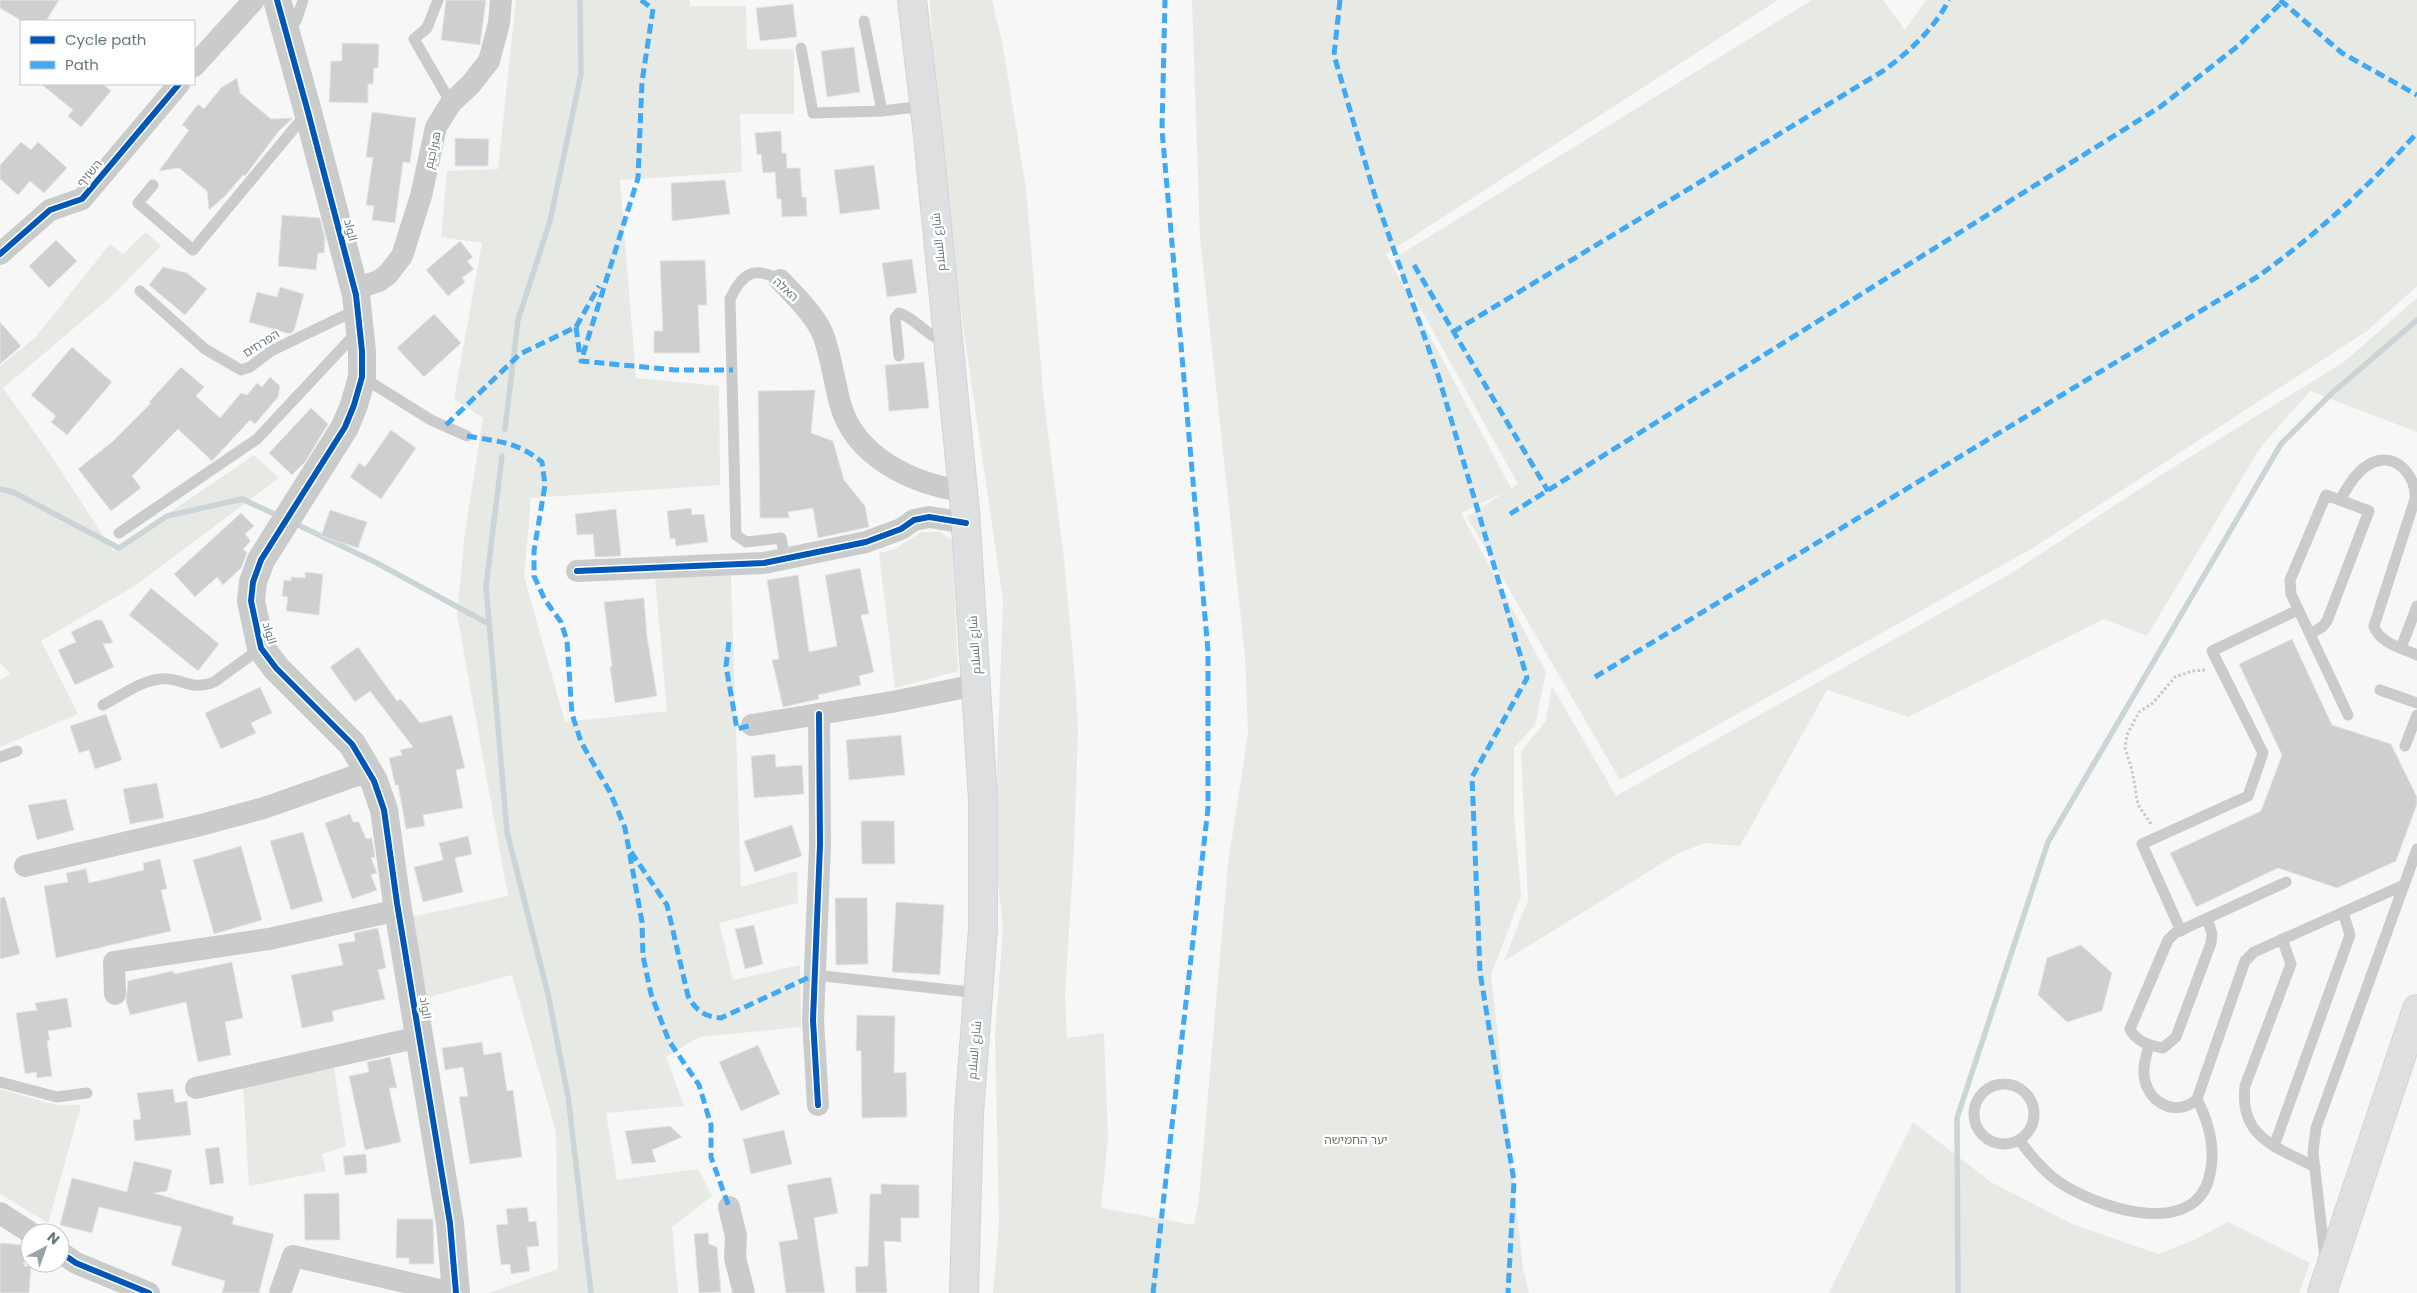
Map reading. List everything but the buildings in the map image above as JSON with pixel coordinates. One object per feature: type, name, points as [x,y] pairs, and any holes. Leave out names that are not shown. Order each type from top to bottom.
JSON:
[{"type":"main road","name":"شارع السلام","points":[[912,0],[966,523],[976,685],[984,868],[983,929],[969,1114],[964,1293]]},
{"type":"main road","points":[[2324,1285],[2417,1009]]},
{"type":"street","points":[[195,65],[254,0]]},
{"type":"street","name":"الواد","points":[[277,0],[308,112],[357,309],[362,377],[345,427],[271,541],[253,582],[252,601],[261,648],[276,668],[352,744],[369,771],[384,810],[398,910],[450,1223],[456,1293]]},
{"type":"street","name":"هبراحيم","points":[[357,309],[402,256],[421,196],[436,127],[451,103],[471,84],[489,61],[499,23],[501,0]]},
{"type":"street","name":"השזיף","points":[[0,254],[50,210],[82,199],[178,85]]},
{"type":"street","name":"האלה","points":[[780,280],[806,308],[822,331],[840,406],[850,427],[861,443],[880,460],[920,480],[943,488],[963,491]]},
{"type":"street","points":[[577,571],[764,563],[866,542],[901,529],[914,520],[929,517],[966,523]]},
{"type":"street","points":[[752,725],[892,702],[976,685]]},
{"type":"street","points":[[818,1106],[813,1020],[820,845],[819,714]]},
{"type":"street","points":[[25,866],[201,825],[255,810],[369,771]]},
{"type":"street","points":[[114,994],[114,962],[270,939],[398,910]]},
{"type":"street","points":[[196,1088],[419,1037]]},
{"type":"street","points":[[729,1207],[736,1236],[735,1258],[744,1293]]},
{"type":"street","points":[[0,1213],[20,1226]]},
{"type":"street","points":[[280,1293],[293,1256],[452,1293]]},
{"type":"street","points":[[70,1258],[149,1293]]},
{"type":"lane","points":[[286,33],[296,21],[303,0]]},
{"type":"lane","points":[[438,0],[427,28],[414,39],[451,103]]},
{"type":"lane","points":[[864,20],[882,111]]},
{"type":"lane","points":[[801,48],[813,113],[882,111],[924,106]]},
{"type":"lane","points":[[154,185],[138,203],[193,250],[308,112]]},
{"type":"lane","name":"האלה","points":[[780,280],[768,274],[754,272],[746,275],[738,282],[730,300],[736,535],[746,542],[782,538],[785,558]]},
{"type":"lane","name":"הפרחים","points":[[140,291],[205,349],[241,370],[250,367],[271,351],[357,309]]},
{"type":"lane","points":[[119,533],[257,439],[357,309]]},
{"type":"lane","points":[[899,356],[895,318],[900,313],[906,315],[934,338],[948,340]]},
{"type":"lane","points":[[362,377],[431,420],[467,436]]},
{"type":"lane","points":[[2340,500],[2357,475],[2374,462],[2382,460],[2397,463],[2413,479],[2416,492],[2415,499],[2374,623],[2375,629],[2380,636],[2401,648],[2417,654]]},
{"type":"lane","points":[[2310,634],[2322,627],[2327,621],[2369,511],[2326,495],[2290,580],[2290,594],[2348,715]]},
{"type":"lane","points":[[2401,648],[2417,606]]},
{"type":"lane","points":[[2181,931],[2142,844],[2248,796],[2263,753],[2212,651],[2298,610]]},
{"type":"lane","points":[[103,705],[148,681],[162,678],[194,686],[205,685],[261,648]]},
{"type":"lane","points":[[2380,690],[2417,703]]},
{"type":"lane","points":[[2404,746],[2417,715]]},
{"type":"lane","points":[[0,757],[17,751]]},
{"type":"lane","points":[[2324,1285],[2313,1152],[2316,1128],[2417,849]]},
{"type":"lane","points":[[2207,918],[2212,934],[2211,943],[2176,1037],[2164,1048],[2149,1045],[2133,1035],[2130,1029],[2165,945],[2175,933],[2181,931],[2207,918],[2286,882]]},
{"type":"lane","points":[[2149,1045],[2143,1068],[2145,1082],[2150,1093],[2159,1102],[2181,1109],[2190,1106],[2197,1099],[2244,961],[2254,952],[2404,885]]},
{"type":"lane","points":[[2274,1146],[2350,935],[2343,912]]},
{"type":"lane","points":[[2282,940],[2291,964],[2245,1086],[2245,1112],[2250,1124],[2259,1136],[2315,1167]]},
{"type":"lane","points":[[814,975],[979,993]]},
{"type":"lane","points":[[0,1082],[56,1097],[87,1093]]},
{"type":"lane","points":[[1997,1084],[2011,1084],[2020,1088],[2030,1099],[2035,1112],[2034,1122],[2027,1134],[2020,1140],[2011,1144],[1997,1144],[1988,1140],[1978,1130],[1974,1121],[1975,1107],[1978,1098],[1989,1088],[1997,1084]]},
{"type":"lane","points":[[2020,1140],[2048,1173],[2085,1196],[2147,1214],[2168,1213],[2184,1208],[2197,1200],[2211,1176],[2212,1161],[2209,1129],[2197,1099]]},
{"type":"path","points":[[2161,836],[2138,805],[2132,770],[2125,748],[2129,729],[2139,712],[2153,703],[2175,677],[2192,671],[2221,670]]},
{"type":"green space","points":[[516,0],[690,0],[690,6],[746,6],[747,49],[794,49],[794,114],[740,114],[742,172],[620,180],[636,378],[719,386],[720,485],[531,498],[524,576],[565,722],[667,711],[655,577],[731,576],[741,887],[797,871],[798,903],[719,923],[733,980],[800,965],[801,1027],[699,1037],[666,1057],[684,1106],[606,1113],[617,1180],[698,1169],[712,1196],[672,1227],[678,1293],[488,1293],[558,1269],[556,1132],[512,975],[425,998],[411,917],[508,896],[457,614],[465,532],[483,418],[454,399],[482,243],[441,237],[447,171],[498,169]]},
{"type":"green space","name":"יער החמישה","points":[[930,0],[992,0],[1002,42],[1026,188],[1044,402],[1064,558],[1078,730],[1074,848],[1065,994],[1067,1038],[1104,1033],[1108,1138],[1101,1208],[1194,1225],[1199,1199],[1228,864],[1248,733],[1245,656],[1200,238],[1192,0],[1778,0],[1386,254],[1511,488],[1518,484],[1393,259],[1812,0],[1883,0],[1905,30],[1926,0],[2417,0],[2417,286],[2367,331],[2036,546],[1620,780],[1467,517],[1505,492],[1461,513],[1546,672],[1535,725],[1514,748],[1514,814],[1521,896],[1491,975],[1523,1268],[1529,1293],[993,1293],[999,1223],[995,1036],[1003,927],[994,849],[1003,601],[937,146]]},
{"type":"green space","points":[[146,232],[161,246],[112,296],[3,388],[50,454],[113,551],[254,455],[279,478],[136,585],[41,641],[78,714],[0,747],[0,680],[11,674],[0,663],[0,366],[35,338],[110,244],[123,254]]},
{"type":"green space","points":[[2417,298],[2417,432],[2310,391],[2260,448],[2147,636],[2104,619],[1908,717],[1827,690],[1740,846],[1704,843],[1677,854],[1504,961],[1528,900],[1521,751],[1546,721],[1552,686],[1616,796],[2010,574],[2161,475],[2344,362]]},
{"type":"green space","points":[[921,532],[940,532],[952,540],[958,671],[895,688],[879,553],[895,549]]},
{"type":"green space","points":[[334,1068],[346,1146],[322,1154],[326,1171],[249,1186],[243,1085]]},
{"type":"green space","points":[[0,1089],[56,1105],[81,1105],[48,1223],[0,1194]]},
{"type":"green space","points":[[1913,1122],[1991,1182],[2072,1224],[2158,1254],[2194,1240],[2228,1222],[2310,1263],[2299,1293],[1829,1293]]},
{"type":"waterway","points":[[505,429],[518,320],[550,221],[581,74],[580,0]]},
{"type":"waterway","points":[[1958,1293],[1957,1118],[2048,842],[2281,444],[2332,393],[2417,320]]},
{"type":"waterway","points":[[502,456],[486,586],[507,832],[548,994],[568,1096],[591,1293]]},
{"type":"waterway","points":[[0,489],[13,492],[119,548],[167,516],[242,499],[281,517]]},
{"type":"waterway","points":[[294,523],[375,562],[489,624]]},
{"type":"marked path","points":[[641,0],[653,9],[642,82],[638,178],[581,361],[675,370],[733,370]]},
{"type":"marked path","points":[[1153,1293],[1208,808],[1208,651],[1162,130],[1165,0]]},
{"type":"marked path","points":[[1340,0],[1334,55],[1375,196],[1439,378],[1527,678],[1472,777],[1480,972],[1514,1181],[1508,1293]]},
{"type":"marked path","points":[[1453,332],[1883,71],[1920,39],[1936,21],[1949,0]]},
{"type":"marked path","points":[[2280,0],[2342,53],[2417,95]]},
{"type":"marked path","points":[[1510,514],[2160,107],[2238,46],[2282,2]]},
{"type":"marked path","points":[[1595,677],[2257,277],[2341,210],[2417,133]]},
{"type":"marked path","points":[[1414,265],[1548,491]]},
{"type":"marked path","points":[[576,327],[599,286]]},
{"type":"marked path","points":[[446,425],[520,354],[576,327],[580,357]]},
{"type":"marked path","points":[[467,436],[507,443],[524,450],[542,462],[545,485],[534,551],[534,576],[545,600],[561,622],[567,641],[572,714],[581,742],[610,792],[625,828],[642,922],[643,956],[651,994],[669,1041],[699,1085],[711,1125],[711,1157],[729,1207]]},
{"type":"marked path","points":[[729,642],[726,666],[737,729],[752,725]]},
{"type":"marked path","points":[[631,852],[667,905],[688,996],[702,1012],[721,1018],[814,975]]},
{"type":"cycle path","points":[[277,0],[356,295],[362,351],[362,377],[345,427],[261,560],[253,582],[251,601],[261,648],[276,668],[352,744],[374,781],[384,810],[397,903],[450,1223],[456,1293]]},
{"type":"cycle path","points":[[0,254],[50,210],[82,199],[178,85]]},
{"type":"cycle path","points":[[577,571],[764,563],[866,542],[901,529],[914,520],[929,517],[966,523]]},
{"type":"cycle path","points":[[818,1105],[813,1020],[820,845],[819,714]]},
{"type":"cycle path","points":[[70,1259],[149,1293]]}]
